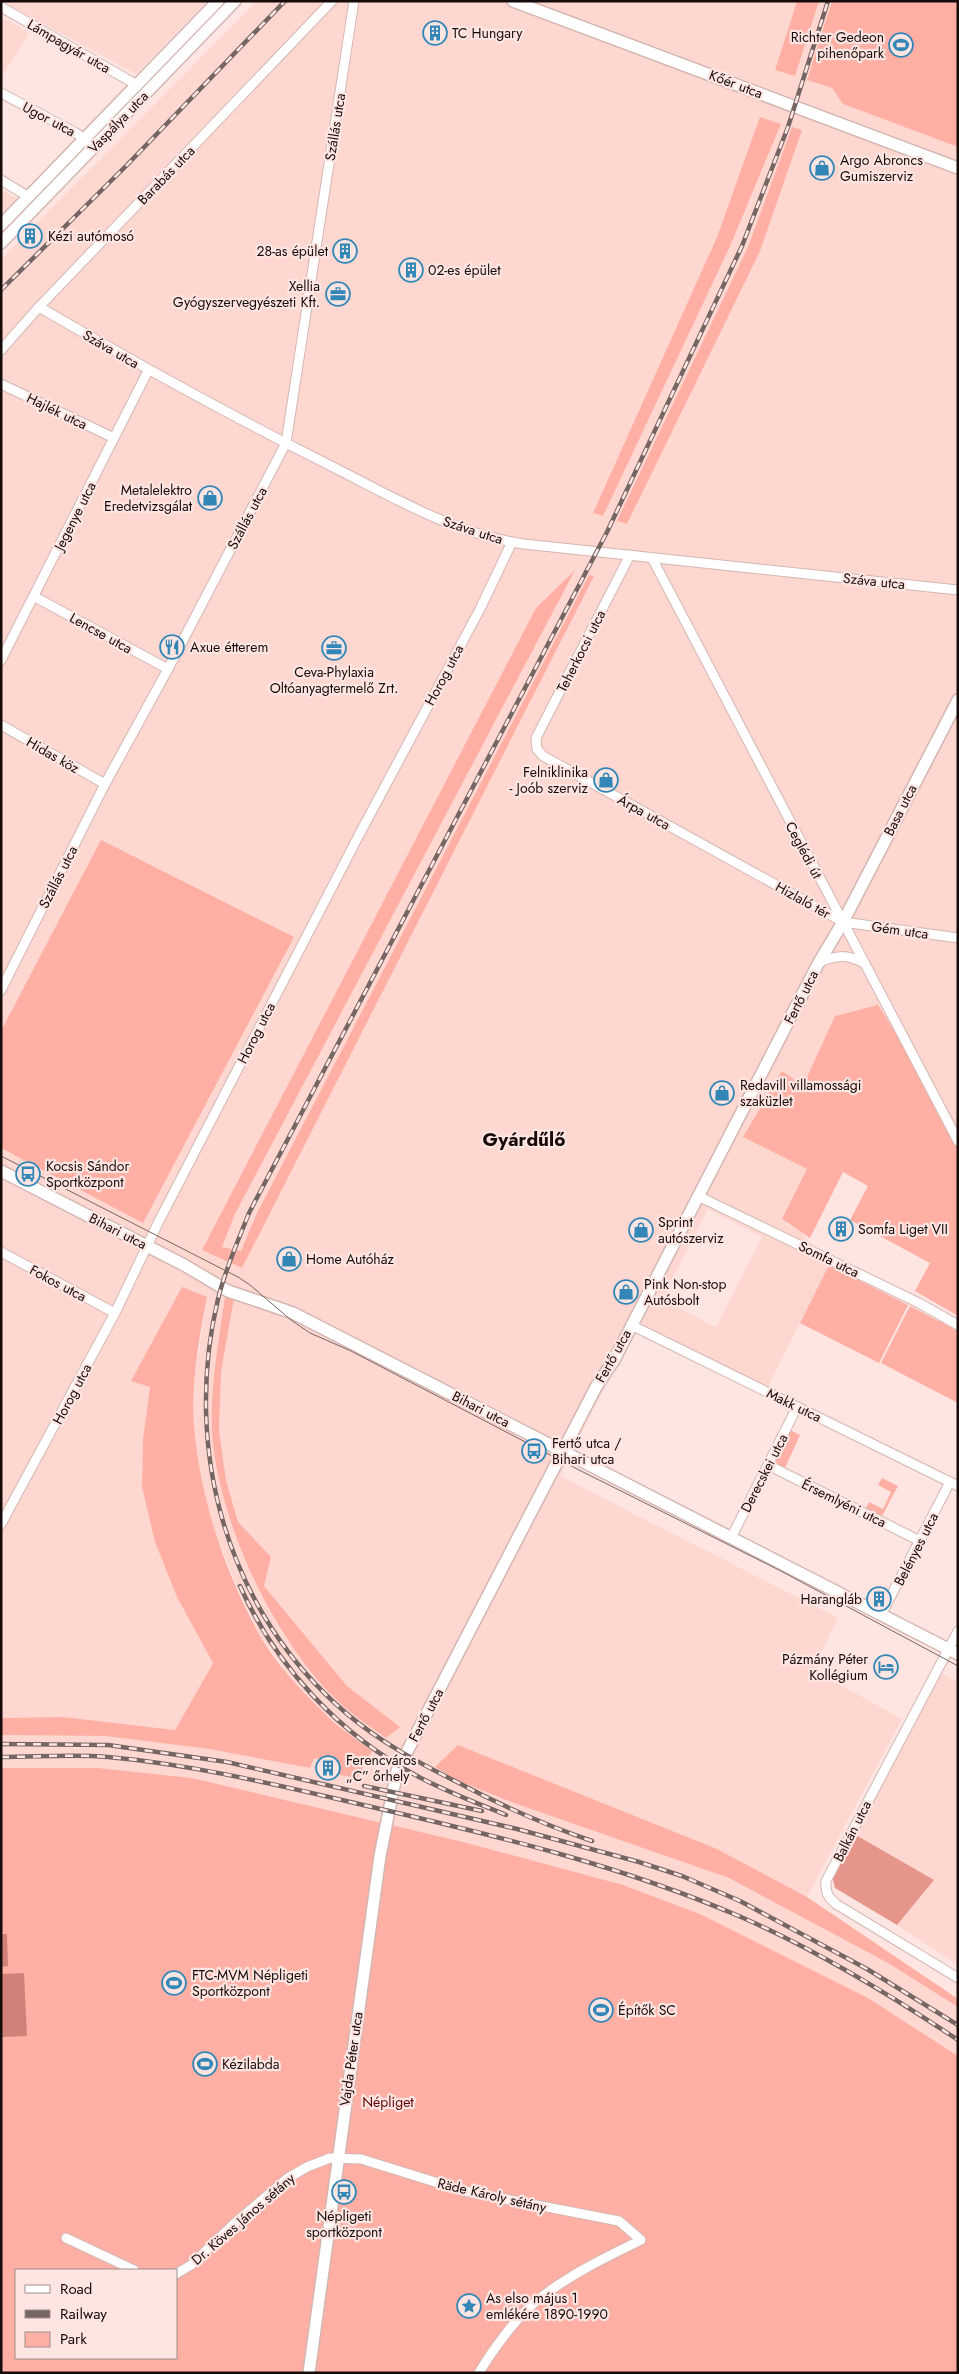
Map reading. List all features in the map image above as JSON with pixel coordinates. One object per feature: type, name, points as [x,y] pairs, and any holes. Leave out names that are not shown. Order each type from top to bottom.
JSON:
[{"type":"street","name":"Vaspálya utca","points":[[1,225],[218,1]]},
{"type":"street","name":"Vaspálya utca","points":[[1,243],[235,1]]},
{"type":"street","name":"Barabás utca","points":[[1,350],[39,307],[332,1]]},
{"type":"street","name":"Szállás utca","points":[[1,990],[105,784],[168,669],[286,443],[354,1]]},
{"type":"street","name":"Kőér utca","points":[[514,1],[958,168]]},
{"type":"street","name":"Lámpagyár utca","points":[[2,10],[137,85]]},
{"type":"street","points":[[137,85],[148,91]]},
{"type":"street","name":"Ugor utca","points":[[1,93],[85,139],[94,147]]},
{"type":"street","points":[[1,180],[29,197],[38,205]]},
{"type":"street","name":"Száva utca","points":[[39,307],[148,371],[286,443],[445,522],[512,542],[958,590]]},
{"type":"street","name":"Jegenye utca","points":[[1,660],[148,371]]},
{"type":"street","name":"Hajlék utca","points":[[1,384],[114,438]]},
{"type":"street","name":"Horog utca","points":[[1,1524],[115,1313],[146,1246],[359,835],[480,609],[512,542]]},
{"type":"street","name":"Teherkocsi utca","points":[[535,747],[536,738],[630,555]]},
{"type":"street","name":"Ceglédi út","points":[[652,558],[958,1142]]},
{"type":"street","name":"Lencse utca","points":[[34,597],[168,669]]},
{"type":"street","name":"Basa utca","points":[[843,922],[958,700]]},
{"type":"street","name":"Hidas köz","points":[[1,725],[105,784]]},
{"type":"street","name":"Árpa utca","points":[[535,747],[543,756],[756,874]]},
{"type":"street","name":"Hizlaló tér","points":[[756,874],[843,922],[818,964]]},
{"type":"street","name":"Gém utca","points":[[843,922],[958,938]]},
{"type":"street","points":[[818,964],[838,956],[854,958],[864,963]]},
{"type":"street","name":"Fertő utca","points":[[408,1749],[818,964]]},
{"type":"street","name":"Bihari utca","points":[[1,1171],[228,1291],[293,1313],[953,1652]]},
{"type":"street","name":"Somfa utca","points":[[698,1196],[919,1303],[958,1326]]},
{"type":"street","name":"Fokos utca","points":[[1,1252],[115,1313]]},
{"type":"street","name":"Makk utca","points":[[631,1325],[954,1484]]},
{"type":"street","name":"Derecskei utca","points":[[731,1538],[797,1407]]},
{"type":"street","name":"Érsemlyéni utca","points":[[768,1465],[920,1541]]},
{"type":"street","name":"Belényes utca","points":[[881,1615],[920,1541],[954,1484]]},
{"type":"street","name":"Balkán utca","points":[[958,1631],[953,1652],[826,1882],[830,1898],[836,1904],[958,1978]]},
{"type":"street","name":"Vajda Péter utca","points":[[309,2373],[385,1823],[397,1771],[408,1749]]},
{"type":"street","name":"Räde Károly sétány","points":[[338,2159],[361,2159],[464,2191],[619,2221],[641,2240],[574,2275],[533,2304],[503,2339],[479,2373]]},
{"type":"street","name":"Dr. Köves János sétány","points":[[178,2273],[191,2265],[236,2222],[297,2172],[319,2161],[338,2159]]},
{"type":"street","points":[[66,2238],[132,2269]]},
{"type":"shaded area","points":[[1,1],[207,1],[136,74]]},
{"type":"shaded area","points":[[257,1],[797,1],[775,69],[795,76],[819,1],[832,1],[807,80],[832,88],[843,104],[958,147],[958,1240],[841,1160],[809,1179],[785,1223],[801,1232],[829,1265],[768,1386],[636,1324],[560,1476],[838,1618],[813,1670],[902,1719],[807,1897],[717,1849],[459,1781],[511,1802],[729,1878],[888,1963],[958,2007],[958,2056],[868,1998],[702,1915],[463,1842],[192,1778],[98,1768],[1,1768],[1,1735],[105,1736],[209,1749],[310,1768],[314,1757],[337,1765],[336,1774],[372,1751],[325,1715],[285,1670],[260,1635],[236,1586],[215,1531],[202,1486],[194,1435],[195,1376],[207,1297],[150,1387],[143,1439],[142,1487],[177,1597],[213,1662],[175,1730],[63,1717],[1,1718],[1,1148],[51,1174],[1,1031],[1,259]],"holes":[[[760,118],[781,124],[731,244],[593,513],[717,237]],[[792,127],[802,130],[627,524],[748,247]],[[574,571],[235,1214],[222,1247],[242,1251],[257,1213],[590,575],[242,1268],[203,1250],[536,608]],[[708,1209],[762,1237],[716,1327],[662,1299]],[[225,1296],[234,1298],[221,1372],[219,1431],[226,1480],[238,1522],[271,1557],[264,1586],[347,1686],[400,1727],[302,1661],[278,1626],[254,1578],[233,1524],[212,1432],[214,1374]]]},
{"type":"shaded area","points":[[5,18],[29,33],[1,78],[1,24]]},
{"type":"shaded area","points":[[1,190],[17,198],[1,214]]},
{"type":"shaded area","points":[[940,1673],[958,1682],[958,1965],[897,1925],[933,1881],[854,1834]]},
{"type":"shaded area","points":[[854,1834],[934,1880],[897,1925],[835,1888],[832,1875]]},
{"type":"shaded area","points":[[1,1934],[7,1934],[8,1966],[1,1967]]},
{"type":"shaded area","points":[[24,1973],[27,2036],[1,2037],[1,1974]]},
{"type":"green space","points":[[797,1],[819,1],[795,76],[775,70]]},
{"type":"green space","name":"Richter Gedeon pihenőpark","points":[[832,1],[958,1],[958,147],[843,104],[832,88],[807,80]]},
{"type":"green space","points":[[760,117],[781,124],[731,244],[603,516],[593,513],[717,237]]},
{"type":"green space","points":[[792,127],[802,130],[760,251],[627,524],[617,521],[748,247]]},
{"type":"green space","points":[[575,570],[235,1214],[222,1247],[241,1251],[257,1213],[589,575],[594,576],[242,1268],[202,1250],[536,608]]},
{"type":"green space","points":[[101,840],[294,937],[143,1223],[1,1148],[1,1031]]},
{"type":"green space","points":[[878,1005],[922,1074],[958,1141],[958,1316],[915,1291],[930,1263],[850,1220],[868,1186],[843,1172],[810,1238],[782,1219],[807,1169],[743,1137],[782,1071],[803,1086],[835,1016]]},
{"type":"green space","points":[[829,1265],[908,1305],[879,1363],[800,1323]]},
{"type":"green space","points":[[182,1287],[207,1297],[194,1384],[194,1419],[198,1462],[217,1538],[236,1587],[265,1645],[298,1686],[329,1718],[372,1751],[357,1778],[335,1774],[337,1765],[314,1758],[310,1768],[209,1749],[105,1736],[1,1735],[1,1718],[63,1717],[175,1730],[213,1663],[177,1597],[155,1542],[142,1487],[143,1439],[150,1387],[131,1381]]},
{"type":"green space","points":[[225,1296],[234,1298],[221,1372],[219,1431],[226,1480],[238,1522],[271,1557],[264,1586],[347,1686],[400,1727],[386,1738],[341,1704],[317,1679],[294,1649],[272,1615],[238,1541],[225,1503],[216,1466],[212,1431],[214,1380]]},
{"type":"green space","points":[[910,1306],[958,1331],[958,1403],[881,1363]]},
{"type":"green space","points":[[788,1429],[800,1435],[785,1468],[772,1462]]},
{"type":"green space","points":[[882,1478],[898,1486],[882,1516],[866,1508],[869,1502],[883,1509],[891,1492],[878,1485]]},
{"type":"green space","points":[[458,1745],[717,1849],[807,1897],[958,1999],[958,2007],[888,1963],[729,1878],[511,1802],[459,1781],[435,1767]]},
{"type":"green space","name":"Népliget","points":[[1,1768],[98,1768],[192,1778],[463,1842],[623,1885],[702,1915],[868,1998],[958,2056],[958,2373],[1,2373]]},
{"type":"tram line","points":[[1,1156],[238,1277],[310,1333],[351,1351],[577,1469],[779,1570],[958,1666]]},
{"type":"railway","points":[[1,290],[126,166],[285,1]]},
{"type":"railway","points":[[592,1841],[541,1822],[508,1807],[415,1760],[359,1724],[305,1672],[271,1627],[244,1577],[224,1524],[211,1469],[206,1413],[208,1356],[221,1288],[249,1213],[607,532],[742,246],[788,127],[828,1]]},
{"type":"railway","points":[[240,1586],[272,1644],[313,1696],[337,1719],[363,1741],[419,1777],[506,1815]]},
{"type":"railway","points":[[1,1744],[108,1745],[227,1762],[517,1829],[639,1862],[682,1876],[740,1901],[867,1969],[958,2025]]},
{"type":"railway","points":[[1,1757],[95,1756],[175,1765],[208,1771],[274,1784],[419,1818],[513,1841],[605,1867],[696,1899],[769,1930],[825,1958],[906,2006],[958,2040]]},
{"type":"railway","points":[[364,1786],[482,1811]]},
{"type":"place","name":"TC Hungary","points":[[435,33]]},
{"type":"place","name":"Richter Gedeon pihenőpark","points":[[901,45]]},
{"type":"place","name":"Argo Abroncs Gumiszerviz","points":[[822,168]]},
{"type":"place","name":"Kézi autómosó","points":[[30,236]]},
{"type":"place","name":"28-as épület","points":[[345,251]]},
{"type":"place","name":"02-es épület","points":[[411,270]]},
{"type":"place","name":"Xellia Gyógyszervegyészeti Kft.","points":[[338,294]]},
{"type":"place","name":"Metalelektro Eredetvizsgálat","points":[[210,498]]},
{"type":"place","name":"Axue étterem","points":[[172,647]]},
{"type":"place","name":"Ceva-Phylaxia Oltóanyagtermelő Zrt.","points":[[334,648]]},
{"type":"place","name":"Felniklinika - Joób szerviz","points":[[606,780]]},
{"type":"place","name":"Redavill villamossági szaküzlet","points":[[722,1093]]},
{"type":"place","name":"Kocsis Sándor Sportközpont","points":[[28,1174]]},
{"type":"place","name":"Somfa Liget VII","points":[[841,1229]]},
{"type":"place","name":"Sprint autószerviz","points":[[641,1230]]},
{"type":"place","name":"Home Autóház","points":[[289,1259]]},
{"type":"place","name":"Pink Non-stop Autósbolt","points":[[626,1292]]},
{"type":"place","name":"Fertő utca / Bihari utca","points":[[534,1451]]},
{"type":"place","name":"Harangláb","points":[[879,1599]]},
{"type":"place","name":"Pázmány Péter Kollégium","points":[[886,1667]]},
{"type":"place","name":"Ferencváros „C” őrhely","points":[[328,1768]]},
{"type":"place","name":"FTC-MVM Népligeti Sportközpont","points":[[174,1983]]},
{"type":"place","name":"Építők SC","points":[[601,2010]]},
{"type":"place","name":"Kézilabda","points":[[205,2064]]},
{"type":"place","name":"Népligeti sportközpont","points":[[344,2192]]},
{"type":"place","name":"As elso május 1 emlékére 1890-1990","points":[[469,2306]]},
{"type":"district","name":"Gyárdűlő","points":[[524,1139]]}]
